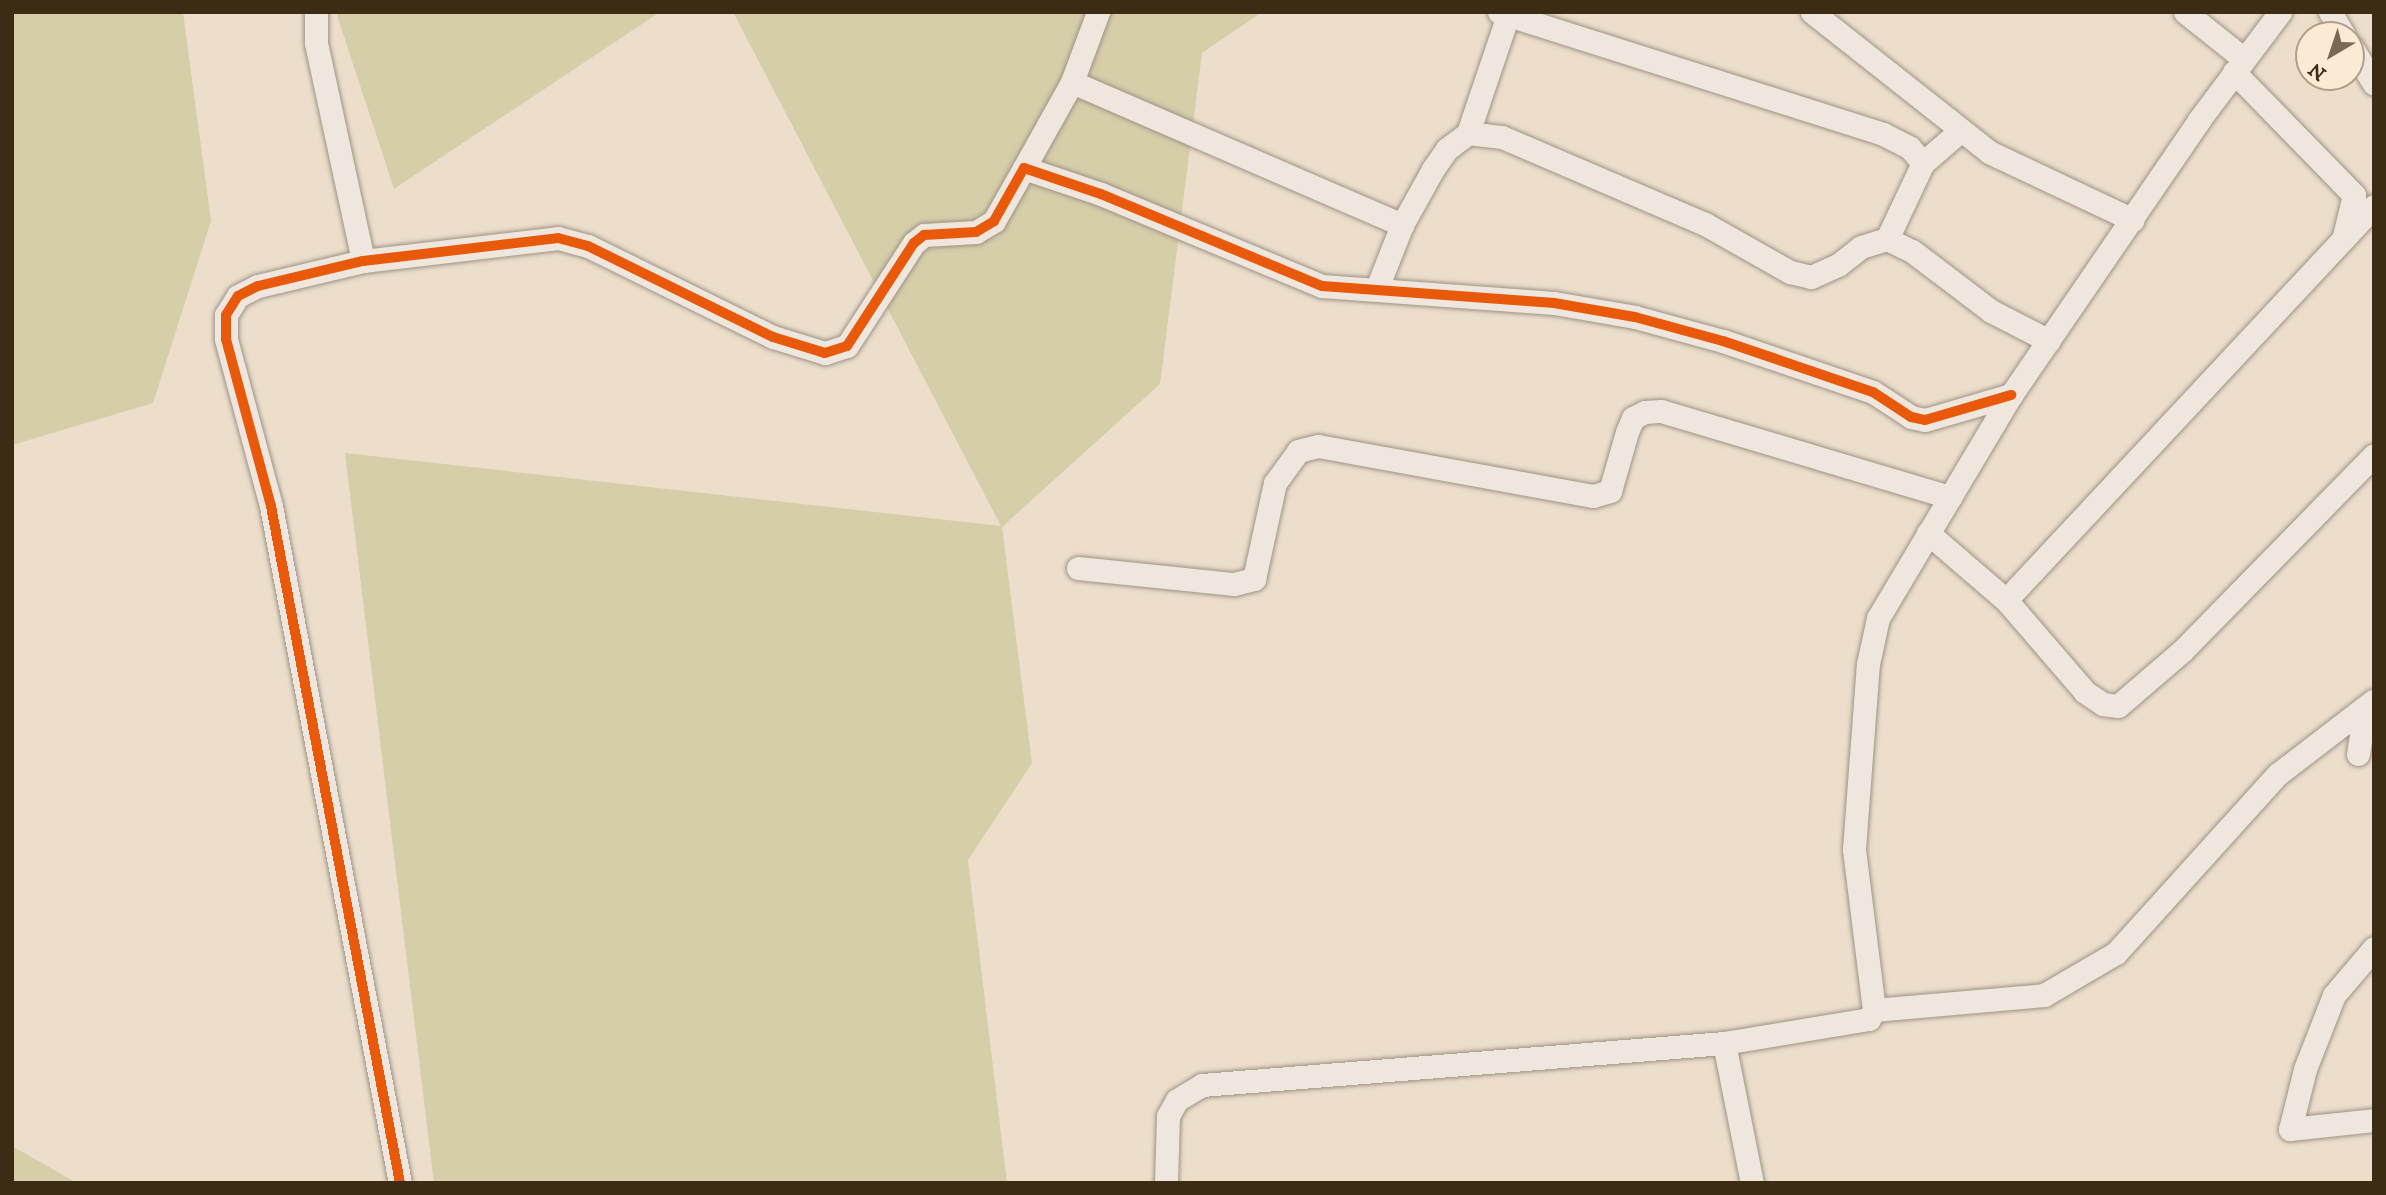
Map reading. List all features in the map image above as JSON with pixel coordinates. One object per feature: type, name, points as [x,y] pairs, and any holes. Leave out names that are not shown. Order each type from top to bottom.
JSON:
[{"type":"street","points":[[316,12],[316,43],[363,261]]},
{"type":"street","points":[[400,1183],[271,506],[226,339],[226,316],[238,296],[258,286],[363,261],[558,238],[587,246],[773,337],[825,353],[846,346],[914,243],[924,235],[976,232],[993,221],[1072,82],[1098,12]]},
{"type":"street","points":[[1812,12],[1989,152],[2133,220]]},
{"type":"street","points":[[2185,12],[2239,66],[2354,195],[2343,239]]},
{"type":"street","points":[[1166,1183],[1168,1116],[1177,1100],[1202,1085],[1724,1043],[1858,1024],[1869,1019],[1874,1010],[1854,849],[1868,664],[1878,618],[2011,395],[2239,66],[2280,12]]},
{"type":"street","points":[[1377,288],[1402,225],[1447,149],[1468,133],[1504,14],[1884,134],[1910,148],[1923,163]]},
{"type":"street","points":[[1072,82],[1402,225]]},
{"type":"street","points":[[1887,239],[1923,163],[1961,130]]},
{"type":"street","points":[[1468,133],[1502,136],[1724,232],[1790,272],[1811,277],[1838,265],[1861,247],[1887,239],[1912,251],[1991,311],[2049,341]]},
{"type":"street","points":[[1024,167],[1101,194],[1297,279],[1322,286],[1554,303],[1635,317],[1723,341],[1873,392],[1912,417],[1925,420],[2011,395]]},
{"type":"street","points":[[2006,600],[2374,206]]},
{"type":"street","points":[[1077,568],[1234,584],[1254,579],[1275,483],[1298,451],[1318,446],[1593,496],[1610,491],[1633,418],[1645,412],[1661,411],[1950,497]]},
{"type":"street","points":[[1928,533],[2006,600],[2085,692],[2103,704],[2118,706],[2182,652],[2374,455]]},
{"type":"street","points":[[1874,1010],[2044,995],[2116,953],[2278,774],[2374,701]]},
{"type":"street","points":[[2358,754],[2363,723],[2374,701]]},
{"type":"street","points":[[2374,948],[2333,995],[2305,1069],[2290,1129],[2374,1120]]},
{"type":"street","points":[[1724,1043],[1752,1183]]},
{"type":"shaded area","points":[[12,12],[183,12],[211,221],[153,403],[12,445]]},
{"type":"shaded area","points":[[336,12],[660,12],[394,189]]},
{"type":"shaded area","points":[[733,12],[1262,12],[1202,53],[1160,384],[1002,527],[1032,763],[968,860],[1007,1183],[434,1183],[345,453],[1001,526]]},
{"type":"shaded area","points":[[12,1146],[77,1183],[12,1183]]},
{"type":"cycle path","points":[[400,1183],[271,506],[226,339],[226,315],[238,296],[258,286],[363,261],[558,238],[588,246],[773,337],[825,353],[847,346],[914,243],[924,235],[976,232],[994,221],[1024,168],[1101,194],[1322,286],[1554,303],[1635,317],[1723,341],[1873,392],[1911,417],[1925,420],[2011,395]]}]
